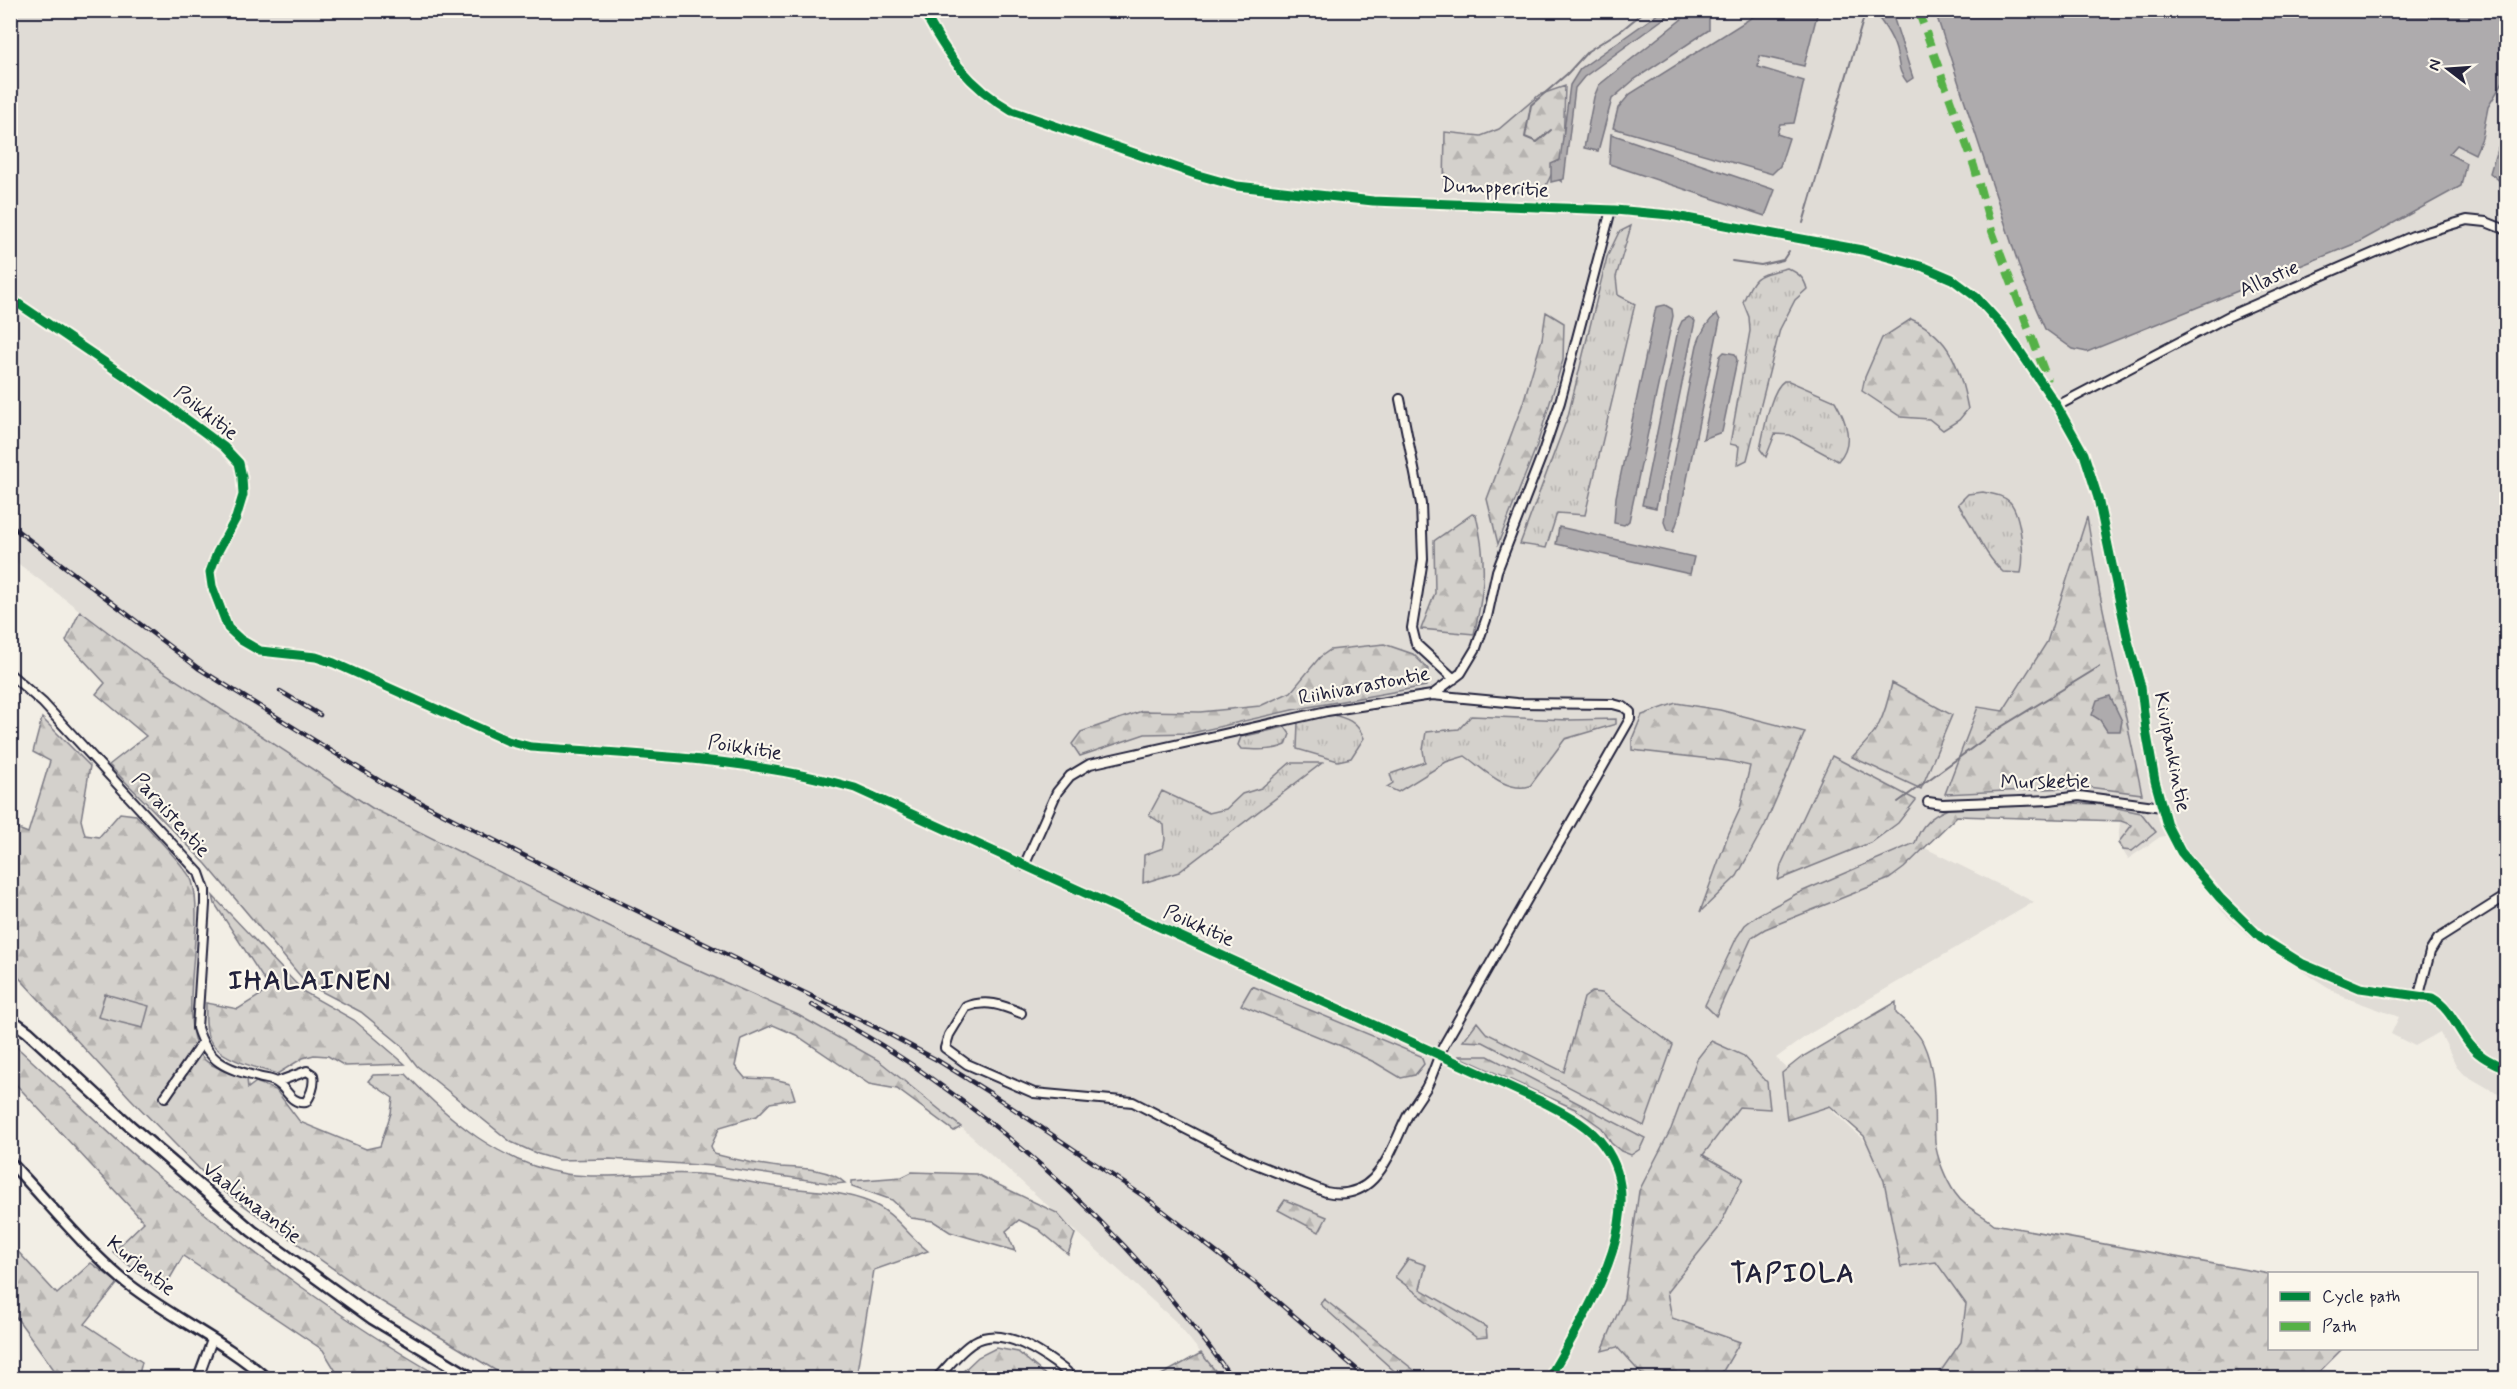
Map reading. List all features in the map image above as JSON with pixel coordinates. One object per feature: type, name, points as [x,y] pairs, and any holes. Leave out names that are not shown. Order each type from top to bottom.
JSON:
[{"type":"main road","name":"Vaalimaantie","points":[[10,1009],[28,1032]]},
{"type":"main road","name":"Vaalimaantie","points":[[10,1019],[28,1032],[187,1176],[252,1231],[372,1318],[472,1378]]},
{"type":"street","name":"Dumpperitie","points":[[923,10],[949,57],[961,72],[997,103],[1012,111],[1236,186],[1374,201],[1611,210],[1670,215],[1862,250],[1924,267],[1952,279],[1976,297],[2005,329],[2057,406]]},
{"type":"street","name":"Riihivarastontie","points":[[1024,866],[1057,792],[1070,776],[1090,764],[1327,711],[1432,696],[1461,673],[1476,648],[1487,617],[1497,571],[1560,402],[1611,210]]},
{"type":"street","name":"Allastie","points":[[2057,406],[2229,316],[2413,236],[2467,220],[2486,222],[2506,230]]},
{"type":"street","name":"Poikkitie","points":[[10,298],[166,404],[224,447],[239,463],[243,495],[236,518],[217,553],[210,572],[212,586],[228,628],[241,640],[260,651],[316,657],[334,663],[508,741],[531,747],[698,759],[820,778],[855,788],[1439,1054],[1545,1103],[1579,1122],[1604,1144],[1618,1169],[1622,1193],[1618,1224],[1602,1282],[1583,1321],[1549,1378]]},
{"type":"street","points":[[1400,399],[1420,504],[1423,559],[1413,628],[1414,636],[1416,645],[1454,679]]},
{"type":"street","name":"Kivipankintie","points":[[2057,406],[2084,454],[2098,498],[2128,641],[2141,687],[2146,730],[2162,807],[2167,825],[2181,852],[2220,898],[2260,938],[2303,964],[2360,988],[2432,998],[2442,1004],[2471,1047],[2495,1065],[2506,1068]]},
{"type":"street","name":"Paraistentie","points":[[10,674],[43,703],[199,873],[205,890],[197,1028],[202,1043]]},
{"type":"street","points":[[1021,1013],[1002,1005],[980,1002],[966,1007],[945,1048],[967,1064],[1034,1093],[1133,1102],[1248,1161],[1340,1194],[1355,1191],[1379,1173],[1427,1086],[1439,1054],[1630,719],[1630,712],[1624,707],[1613,704],[1517,703],[1432,696]]},
{"type":"street","name":"Mursketie","points":[[1928,802],[1942,804],[2050,800],[2079,796],[2162,807]]},
{"type":"street","points":[[2419,995],[2430,952],[2438,939],[2506,896]]},
{"type":"street","points":[[165,1097],[202,1043],[211,1056],[224,1066],[277,1082],[293,1100],[306,1102],[314,1082],[313,1075],[307,1071],[277,1082]]},
{"type":"street","name":"Kurjentie","points":[[10,1162],[87,1245],[122,1278],[244,1360],[266,1378]]},
{"type":"street","points":[[937,1378],[974,1341],[992,1337],[1017,1341],[1034,1348],[1067,1372]]},
{"type":"street","points":[[198,1378],[212,1340]]},
{"type":"shaded area","points":[[10,11],[2506,11],[2506,1094],[2498,1094],[2462,1073],[2440,1032],[2415,1046],[2391,1034],[2399,1017],[2344,997],[2254,941],[2222,911],[2191,870],[2170,835],[2160,837],[2128,859],[2118,843],[2120,821],[1957,816],[1925,848],[2034,902],[1809,1034],[1776,1058],[1987,1256],[1954,1378],[1221,1378],[1175,1321],[961,1127],[878,1060],[798,1015],[671,958],[372,808],[142,658],[11,558]]},
{"type":"shaded area","points":[[1662,11],[1674,11],[1584,77],[1575,88],[1564,179],[1551,182],[1551,164],[1560,160],[1570,85],[1580,69]]},
{"type":"shaded area","points":[[1692,11],[1713,11],[1709,17],[1709,30],[1635,79],[1612,99],[1598,151],[1584,148],[1594,97],[1599,85]]},
{"type":"shaded area","points":[[1762,11],[1818,11],[1804,66],[1760,56],[1758,67],[1804,81],[1794,123],[1780,124],[1777,134],[1789,138],[1780,166],[1772,174],[1613,128],[1618,108],[1630,94]]},
{"type":"shaded area","points":[[1873,11],[1892,13],[1913,78],[1907,82],[1901,72],[1891,37]]},
{"type":"shaded area","points":[[1935,11],[2506,11],[2506,77],[2488,107],[2482,138],[2475,154],[2457,145],[2449,154],[2466,163],[2461,186],[2359,242],[2087,352],[2073,349],[2045,329],[2024,281]]},
{"type":"shaded area","points":[[1611,134],[1775,190],[1765,216],[1609,164]]},
{"type":"shaded area","points":[[2506,135],[2506,186],[2490,173],[2497,149]]},
{"type":"shaded area","points":[[1665,305],[1672,309],[1673,316],[1629,521],[1624,525],[1614,523],[1616,497],[1656,307]]},
{"type":"shaded area","points":[[1717,314],[1720,320],[1680,513],[1674,531],[1667,530],[1664,522],[1668,488],[1697,345],[1704,328]]},
{"type":"shaded area","points":[[1689,317],[1695,321],[1656,508],[1642,505],[1678,330],[1682,321]]},
{"type":"shaded area","points":[[1724,352],[1735,354],[1737,360],[1722,432],[1703,439],[1720,356]]},
{"type":"shaded area","points":[[1559,527],[1694,557],[1690,574],[1556,544]]},
{"type":"shaded area","points":[[2110,696],[2122,721],[2120,731],[2107,731],[2100,720],[2092,715],[2097,700]]},
{"type":"green space","points":[[1565,86],[1562,182],[1551,175],[1542,194],[1444,186],[1445,132],[1481,136],[1499,129],[1539,95]]},
{"type":"green space","points":[[1631,226],[1616,277],[1618,295],[1635,304],[1585,515],[1557,513],[1546,548],[1520,544],[1568,416],[1607,257],[1619,232]]},
{"type":"green space","points":[[1787,268],[1800,276],[1807,289],[1795,300],[1780,329],[1747,460],[1737,465],[1739,446],[1730,444],[1750,331],[1749,317],[1743,302],[1758,277]]},
{"type":"green space","points":[[1546,312],[1564,323],[1563,360],[1537,445],[1498,544],[1487,499],[1523,403],[1542,339]]},
{"type":"green space","points":[[1911,319],[1925,326],[1945,345],[1952,355],[1961,380],[1968,409],[1959,420],[1943,430],[1929,419],[1901,417],[1862,391],[1865,377],[1882,338]]},
{"type":"green space","points":[[1784,381],[1789,381],[1835,401],[1847,431],[1846,447],[1838,461],[1790,435],[1775,434],[1766,457],[1760,449],[1771,402]]},
{"type":"green space","points":[[1983,492],[2004,498],[2014,508],[2021,536],[2023,557],[2021,573],[2003,572],[1996,565],[1958,504],[1968,494]]},
{"type":"green space","points":[[1472,514],[1476,515],[1483,561],[1482,589],[1474,634],[1421,629],[1435,593],[1434,541]]},
{"type":"green space","points":[[2087,517],[2100,595],[2142,794],[2088,787],[1945,794],[1978,707],[2003,711],[2047,642]]},
{"type":"green space","points":[[80,611],[142,658],[372,808],[671,958],[798,1015],[878,1060],[961,1127],[954,1131],[897,1089],[869,1084],[796,1035],[773,1025],[741,1039],[735,1066],[745,1078],[774,1079],[790,1083],[795,1099],[770,1103],[757,1116],[720,1127],[711,1146],[714,1154],[763,1165],[823,1172],[845,1183],[835,1184],[713,1166],[610,1159],[558,1160],[511,1142],[417,1066],[400,1044],[361,1012],[307,984],[206,864],[109,765],[146,736],[96,694],[105,683],[66,641]]},
{"type":"green space","points":[[1384,644],[1413,654],[1428,669],[1426,686],[1292,710],[1192,733],[1145,734],[1080,756],[1072,744],[1081,732],[1142,711],[1200,712],[1260,706],[1291,692],[1320,657],[1330,650]]},
{"type":"green space","points":[[1892,683],[1952,715],[1921,789],[1852,757],[1869,740],[1879,724]]},
{"type":"green space","points":[[1676,703],[1720,710],[1805,732],[1765,825],[1737,876],[1700,912],[1740,809],[1750,766],[1728,761],[1632,750],[1632,739],[1642,715]]},
{"type":"green space","points":[[1330,714],[1350,721],[1364,738],[1351,758],[1338,761],[1297,749],[1298,722]]},
{"type":"green space","points":[[1471,716],[1569,720],[1616,719],[1616,724],[1565,739],[1530,786],[1512,786],[1503,783],[1465,756],[1446,762],[1398,792],[1387,787],[1393,783],[1390,774],[1425,762],[1423,750],[1426,732],[1459,729]]},
{"type":"green space","points":[[42,718],[90,766],[81,820],[85,835],[99,837],[120,813],[136,815],[175,858],[192,881],[196,901],[196,924],[191,1001],[192,1025],[196,1045],[205,1060],[219,1069],[247,1079],[248,1088],[256,1082],[276,1090],[300,1122],[366,1149],[380,1146],[391,1113],[393,1098],[368,1081],[373,1075],[406,1074],[440,1108],[478,1138],[520,1161],[542,1169],[582,1176],[681,1173],[708,1175],[769,1186],[836,1193],[878,1206],[928,1251],[874,1270],[856,1378],[508,1378],[366,1292],[215,1185],[130,1098],[11,969],[11,826],[28,833],[50,761],[33,752]]},
{"type":"green space","points":[[1285,727],[1290,734],[1286,745],[1281,747],[1253,750],[1241,749],[1238,745],[1241,737]]},
{"type":"green space","points":[[1832,756],[1916,800],[1898,823],[1872,842],[1778,880],[1781,865]]},
{"type":"green space","points":[[1290,763],[1322,763],[1179,872],[1143,883],[1144,855],[1163,848],[1165,840],[1164,825],[1149,815],[1162,791],[1209,813],[1226,809],[1242,794],[1261,788]]},
{"type":"green space","points":[[2069,803],[2098,804],[2141,813],[2156,832],[2132,851],[2123,850],[2118,843],[2132,825],[2121,821],[1957,816],[1904,868],[1889,879],[1765,929],[1752,937],[1716,1016],[1705,1005],[1745,925],[1796,894],[1915,843],[1927,822],[1937,815],[1948,809]]},
{"type":"green space","points":[[213,896],[304,992],[354,1020],[405,1064],[345,1066],[328,1056],[314,1055],[303,1058],[277,1074],[235,1060],[217,1049],[210,1041],[207,1032],[206,1003],[238,1009],[270,989],[215,904]]},
{"type":"green space","points":[[1252,986],[1421,1056],[1424,1064],[1415,1075],[1401,1078],[1341,1046],[1241,1005]]},
{"type":"green space","points":[[1592,992],[1602,993],[1673,1045],[1644,1126],[1483,1042],[1463,1041],[1477,1022],[1486,1033],[1564,1072],[1584,998]]},
{"type":"green space","points":[[105,994],[149,1006],[143,1028],[98,1017]]},
{"type":"green space","points":[[1896,1002],[1896,1013],[1918,1035],[1928,1055],[1933,1080],[1935,1142],[1938,1155],[1952,1188],[1968,1206],[1994,1224],[2268,1274],[2268,1350],[2341,1350],[2313,1378],[1936,1378],[1961,1342],[1966,1304],[1936,1262],[1901,1267],[1884,1181],[1864,1136],[1830,1106],[1787,1120],[1782,1073],[1802,1057]]},
{"type":"green space","points":[[10,1041],[151,1170],[221,1227],[329,1307],[443,1378],[340,1378],[323,1350],[183,1256],[162,1292],[113,1252],[144,1222],[11,1079]]},
{"type":"green space","points":[[1711,1041],[1742,1055],[1767,1082],[1770,1109],[1739,1107],[1703,1155],[1743,1178],[1718,1229],[1667,1292],[1672,1318],[1740,1342],[1719,1378],[1645,1378],[1617,1347],[1602,1351],[1624,1298],[1639,1191],[1671,1129],[1697,1059]]},
{"type":"green space","points":[[1458,1056],[1488,1056],[1645,1138],[1640,1149],[1631,1155],[1621,1151],[1611,1143],[1602,1128],[1575,1109]]},
{"type":"green space","points":[[912,1172],[976,1174],[1057,1213],[1075,1234],[1068,1254],[1038,1229],[1019,1220],[1006,1231],[1015,1251],[950,1232],[933,1221],[911,1218],[892,1200],[852,1186],[852,1181],[902,1177]]},
{"type":"green space","points":[[1285,1200],[1327,1217],[1319,1232],[1278,1210]]},
{"type":"green space","points":[[11,1244],[57,1294],[91,1263],[118,1283],[85,1324],[142,1362],[138,1378],[60,1378],[11,1310]]},
{"type":"green space","points":[[1408,1259],[1426,1265],[1420,1289],[1486,1327],[1487,1337],[1477,1338],[1395,1277]]},
{"type":"green space","points":[[1324,1299],[1424,1378],[1402,1378],[1320,1304]]},
{"type":"green space","points":[[996,1348],[1018,1352],[1049,1378],[956,1378],[978,1357]]},
{"type":"green space","points":[[1201,1353],[1221,1378],[1156,1378]]},
{"type":"waterway","points":[[1551,130],[1537,142],[1525,137],[1531,105],[1567,74],[1588,51],[1623,29],[1646,10]]},
{"type":"waterway","points":[[1728,14],[1733,10]]},
{"type":"waterway","points":[[1803,223],[1866,10]]},
{"type":"waterway","points":[[1732,261],[1761,265],[1783,260],[1789,251]]},
{"type":"waterway","points":[[1898,802],[2001,727],[2099,667]]},
{"type":"railway","points":[[10,525],[198,668],[383,783],[529,858],[881,1030],[937,1060],[990,1093],[1149,1200],[1258,1285],[1367,1378]]},
{"type":"railway","points":[[280,691],[320,715]]},
{"type":"railway","points":[[812,1005],[886,1047],[928,1076],[972,1108],[1055,1177],[1130,1252],[1166,1292],[1232,1378]]},
{"type":"marked path","points":[[1918,10],[1974,166],[1992,231],[2048,381]]},
{"type":"cycle path","points":[[923,10],[940,41],[960,68],[983,91],[1012,111],[1198,175],[1237,186],[1373,201],[1615,210],[1670,215],[1862,250],[1924,267],[1952,279],[1976,297],[2005,329],[2057,406],[2084,454],[2098,498],[2128,641],[2141,687],[2155,781],[2167,825],[2181,852],[2220,898],[2261,938],[2303,964],[2360,988],[2432,998],[2445,1008],[2474,1050],[2506,1068]]},
{"type":"cycle path","points":[[10,298],[166,404],[224,447],[239,463],[243,495],[236,518],[217,553],[210,572],[212,586],[228,628],[241,640],[260,651],[316,657],[334,663],[508,741],[531,747],[735,764],[775,770],[855,788],[1545,1103],[1577,1121],[1592,1132],[1604,1146],[1617,1173],[1621,1202],[1617,1233],[1608,1265],[1579,1326],[1549,1378]]},
{"type":"district","name":"IHALAINEN","points":[[310,981]]},
{"type":"district","name":"TAPIOLA","points":[[1793,1274]]}]
